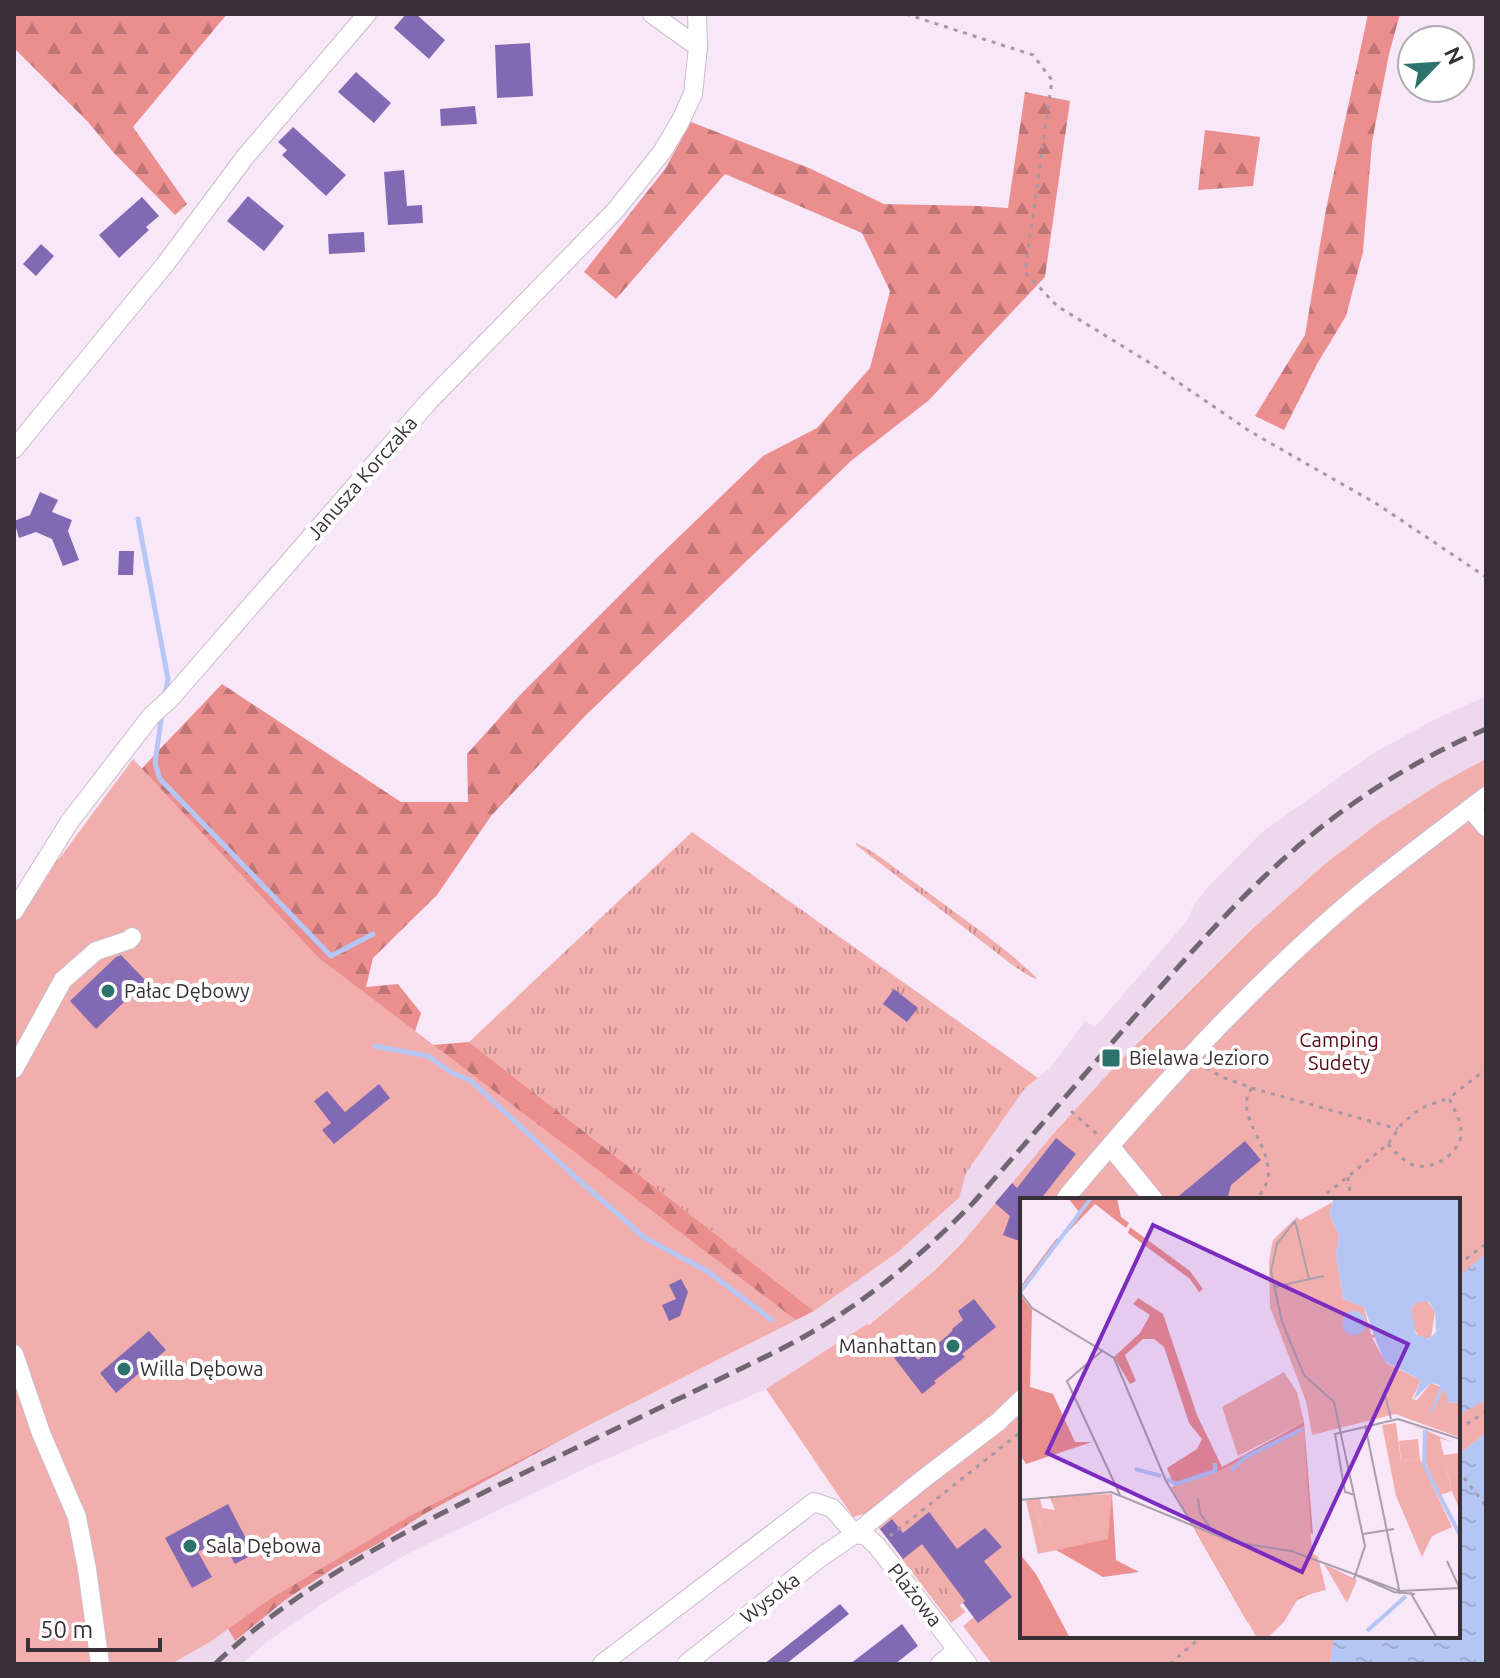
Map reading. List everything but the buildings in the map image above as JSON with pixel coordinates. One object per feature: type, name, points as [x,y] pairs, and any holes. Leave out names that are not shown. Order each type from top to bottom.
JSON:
[{"type":"street","points":[[14,449],[167,262],[245,157],[367,14]]},
{"type":"street","points":[[652,14],[698,47]]},
{"type":"street","name":"Janusza Korczaka","points":[[14,911],[70,821],[152,715],[170,699],[429,401],[615,211],[662,152],[693,94],[698,47],[697,14]]},
{"type":"street","points":[[1066,1198],[1190,1056],[1306,942],[1391,867],[1486,796]]},
{"type":"street","points":[[1470,808],[1486,827]]},
{"type":"street","points":[[14,1069],[63,980],[96,951],[132,937]]},
{"type":"street","points":[[1110,1146],[1152,1198]]},
{"type":"street","points":[[14,1354],[41,1433],[77,1517],[100,1664]]},
{"type":"street","name":"Wysoka","points":[[686,1664],[998,1422],[1020,1401]]},
{"type":"street","name":"Plażowa","points":[[602,1664],[814,1502],[832,1508],[855,1534],[866,1536],[877,1546],[963,1657]]},
{"type":"street","points":[[940,1664],[963,1657]]},
{"type":"path","points":[[906,14],[1033,55],[1052,80],[1025,272],[1057,306],[1150,363],[1251,432],[1377,504],[1486,577]]},
{"type":"path","points":[[1190,1056],[1222,1077],[1252,1088],[1398,1129]]},
{"type":"path","points":[[1322,1198],[1388,1144],[1413,1114],[1449,1098],[1486,1069]]},
{"type":"path","points":[[1252,1088],[1246,1096],[1245,1105],[1262,1144],[1269,1173],[1265,1188],[1257,1198]]},
{"type":"path","points":[[1388,1144],[1414,1166],[1435,1165],[1452,1153],[1462,1137],[1460,1119],[1449,1098]]},
{"type":"path","points":[[1071,1111],[1110,1146]]},
{"type":"path","points":[[1348,1177],[1351,1198]]},
{"type":"path","points":[[1460,1264],[1486,1244]]},
{"type":"path","points":[[1460,1428],[1486,1412]]},
{"type":"path","points":[[884,1540],[1020,1433]]},
{"type":"path","points":[[1460,1473],[1486,1506]]},
{"type":"path","points":[[1170,1664],[1200,1638]]},
{"type":"shaded area","points":[[1486,696],[1486,759],[1380,822],[1326,863],[1250,931],[1094,1089],[962,1243],[934,1271],[868,1325],[766,1389],[586,1468],[411,1552],[336,1595],[268,1641],[241,1664],[171,1664],[210,1642],[270,1599],[551,1440],[814,1311],[898,1252],[958,1199],[966,1173],[1025,1088],[1050,1068],[1085,1021],[1095,1027],[1186,922],[1195,903],[1209,886],[1262,832],[1375,752]]},
{"type":"green space","points":[[14,14],[227,14],[133,127],[187,204],[175,215],[14,48]]},
{"type":"green space","points":[[1368,14],[1400,14],[1372,142],[1363,252],[1346,316],[1317,364],[1284,430],[1255,416],[1305,335],[1326,209]]},
{"type":"green space","points":[[1025,92],[1070,101],[1045,277],[928,401],[852,460],[585,716],[491,816],[437,895],[373,958],[366,987],[398,984],[421,1013],[412,1041],[432,1045],[469,1042],[814,1311],[629,1403],[426,1513],[285,1600],[235,1641],[220,1614],[14,1664],[14,921],[31,889],[222,684],[401,802],[468,802],[467,754],[520,695],[763,456],[817,428],[870,368],[890,291],[862,233],[725,174],[616,299],[584,272],[665,169],[691,122],[809,168],[884,204],[1008,208]]},
{"type":"green space","points":[[1205,130],[1260,137],[1253,186],[1198,190]]},
{"type":"green space","points":[[133,759],[319,958],[796,1320],[408,1517],[270,1599],[210,1642],[171,1664],[14,1664],[14,920]]},
{"type":"green space","name":"Camping Sudety","points":[[1486,759],[1486,1433],[1460,1453],[1460,1198],[1020,1198],[1020,1638],[1334,1638],[1330,1664],[992,1664],[963,1626],[974,1617],[963,1603],[959,1605],[916,1549],[903,1559],[867,1513],[853,1517],[766,1389],[869,1325],[934,1271],[962,1243],[1054,1133],[1119,1062],[1250,931],[1326,863],[1380,822]]},
{"type":"green space","points":[[692,832],[1038,1078],[1025,1088],[966,1173],[959,1198],[898,1252],[814,1311],[469,1042]]},
{"type":"green space","points":[[856,843],[880,857],[978,930],[1036,979],[1008,961]]},
{"type":"green space","points":[[916,1548],[965,1612],[951,1623],[902,1559]]},
{"type":"water","points":[[1486,1253],[1486,1400],[1460,1414],[1460,1275]]},
{"type":"water","points":[[1486,1433],[1486,1664],[1330,1664],[1334,1638],[1460,1638],[1460,1453]]},
{"type":"waterway","points":[[138,519],[168,679],[165,695]]},
{"type":"waterway","points":[[162,713],[155,763],[160,779],[331,956],[373,934]]},
{"type":"waterway","points":[[375,1046],[428,1056],[452,1073],[470,1080],[645,1238],[707,1271],[772,1320]]},
{"type":"railway","points":[[215,1664],[287,1605],[365,1555],[489,1490],[781,1349],[859,1302],[906,1265],[973,1203],[1196,947],[1279,863],[1324,825],[1382,784],[1486,729]]},
{"type":"place","name":"Pałac Dębowy","points":[[108,991]]},
{"type":"place","name":"Bielawa Jezioro","points":[[1111,1058]]},
{"type":"place","name":"Manhattan","points":[[953,1346]]},
{"type":"place","name":"Willa Dębowa","points":[[124,1369]]},
{"type":"place","name":"Sala Dębowa","points":[[190,1546]]}]
